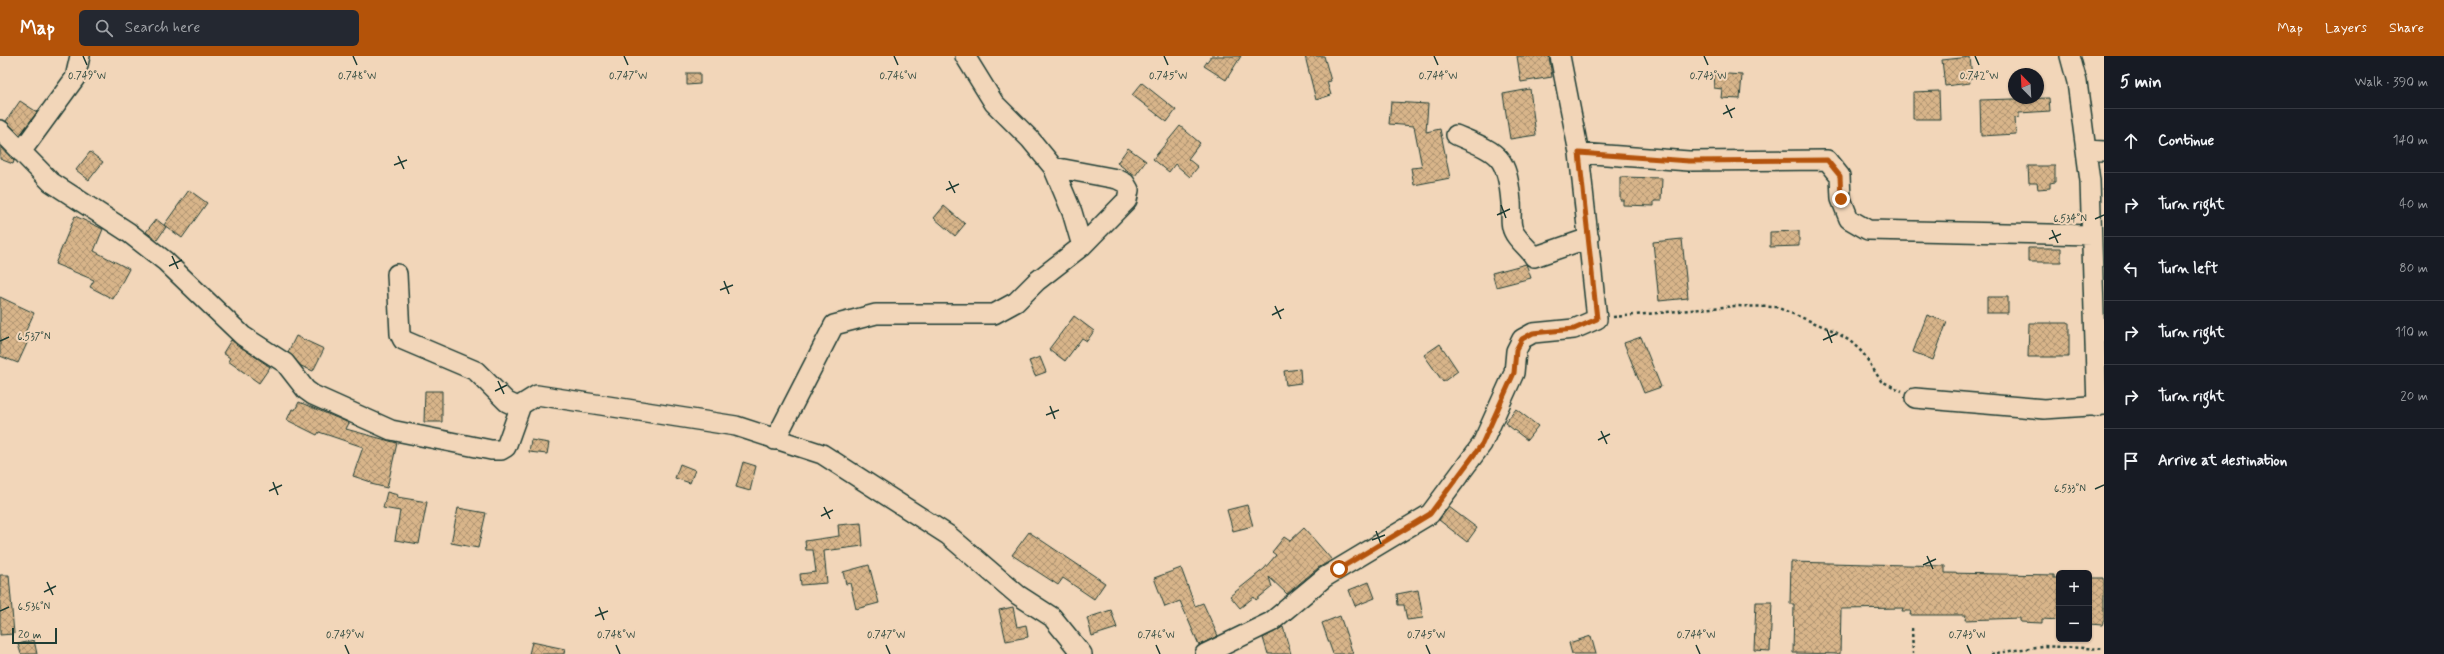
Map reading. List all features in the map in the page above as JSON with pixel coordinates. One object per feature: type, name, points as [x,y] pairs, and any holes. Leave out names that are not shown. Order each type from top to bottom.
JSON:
[{"type":"street","points":[[21,152],[75,78],[80,56]]},
{"type":"street","points":[[965,56],[994,103],[1030,139],[1053,167],[1072,212],[1082,246]]},
{"type":"street","points":[[1205,654],[1226,649],[1271,622],[1324,577],[1430,514],[1482,444],[1514,373],[1516,350],[1522,339],[1533,333],[1574,329],[1597,319],[1579,153],[1560,56]]},
{"type":"street","points":[[1915,398],[2044,409],[2101,406],[2090,182],[2095,151],[2070,56]]},
{"type":"street","points":[[0,130],[51,182],[128,232],[165,261],[243,336],[285,363],[306,390],[313,395],[391,430],[491,450],[501,450],[506,447],[520,408],[528,399],[537,395],[736,426],[775,440],[800,445],[822,454],[948,534],[1018,595],[1052,617],[1082,654]]},
{"type":"street","points":[[1456,135],[1493,151],[1500,158],[1509,181],[1512,227],[1515,234],[1534,257],[1589,238]]},
{"type":"street","points":[[1579,153],[1689,161],[1827,160],[1840,176],[1841,199],[1849,219],[1868,230],[2092,235]]},
{"type":"street","points":[[775,440],[834,325],[876,314],[994,314],[1016,302],[1036,281],[1082,246],[1127,200],[1129,190],[1125,183],[1118,179],[1053,167]]},
{"type":"street","points":[[397,274],[400,334],[403,340],[476,371],[507,402],[520,408]]},
{"type":"path","points":[[1597,319],[1734,306],[1776,307],[1832,330],[1863,353],[1881,381],[1915,398]]},
{"type":"path","points":[[1912,628],[1913,654]]},
{"type":"path","points":[[1991,654],[2042,646],[2104,649]]},
{"type":"building","points":[[1211,56],[1241,56],[1226,80],[1204,66]]},
{"type":"building","points":[[1305,56],[1324,56],[1331,81],[1327,82],[1331,95],[1316,100]]},
{"type":"building","points":[[1517,56],[1549,56],[1552,77],[1521,82]]},
{"type":"building","points":[[1970,57],[1972,78],[1969,78],[1970,83],[1945,86],[1942,60]]},
{"type":"building","points":[[687,73],[700,73],[700,84],[687,85]]},
{"type":"building","points":[[1715,73],[1742,75],[1740,99],[1721,98],[1722,89],[1714,88]]},
{"type":"building","points":[[1142,83],[1176,110],[1167,122],[1132,95]]},
{"type":"building","points":[[1530,89],[1536,135],[1510,139],[1503,94]]},
{"type":"building","points":[[1939,91],[1940,119],[1913,119],[1913,92]]},
{"type":"building","points":[[2044,98],[2049,98],[2050,111],[2019,113],[2019,117],[2015,118],[2016,134],[1981,136],[1980,100],[2008,99],[2008,104],[2044,104]]},
{"type":"building","points":[[20,101],[37,112],[20,135],[6,121]]},
{"type":"building","points":[[1391,102],[1428,104],[1426,132],[1440,129],[1450,178],[1414,185],[1411,168],[1422,167],[1414,126],[1389,124]]},
{"type":"building","points":[[1180,126],[1200,143],[1188,159],[1198,167],[1190,177],[1175,164],[1169,172],[1153,159]]},
{"type":"building","points":[[0,146],[14,161],[13,164],[0,159]]},
{"type":"building","points":[[1128,148],[1146,161],[1135,176],[1117,163]]},
{"type":"building","points":[[90,152],[103,162],[89,180],[76,170]]},
{"type":"building","points":[[2028,166],[2055,166],[2055,182],[2050,183],[2050,188],[2038,189],[2037,183],[2029,183]]},
{"type":"building","points":[[1620,177],[1662,178],[1661,201],[1654,201],[1654,206],[1623,205],[1623,200],[1620,200]]},
{"type":"building","points":[[189,190],[207,203],[182,238],[164,225]]},
{"type":"building","points":[[944,206],[965,224],[955,236],[934,218]]},
{"type":"building","points":[[75,216],[103,229],[94,251],[129,269],[113,299],[90,287],[94,280],[55,264]]},
{"type":"building","points":[[156,219],[166,227],[157,240],[146,232]]},
{"type":"building","points":[[1799,231],[1799,246],[1770,247],[1770,232]]},
{"type":"building","points":[[1682,239],[1688,298],[1659,301],[1653,242]]},
{"type":"building","points":[[2028,248],[2061,248],[2061,262],[2028,262]]},
{"type":"building","points":[[1526,264],[1531,278],[1496,287],[1492,273]]},
{"type":"building","points":[[0,297],[34,313],[23,337],[29,339],[18,363],[0,356]]},
{"type":"building","points":[[1987,297],[2008,297],[2008,313],[1987,313]]},
{"type":"building","points":[[1927,315],[1947,322],[1933,360],[1913,352]]},
{"type":"building","points":[[1074,316],[1094,331],[1087,341],[1082,338],[1065,361],[1049,349]]},
{"type":"building","points":[[2029,323],[2069,323],[2069,357],[2028,357]]},
{"type":"building","points":[[296,336],[324,349],[313,371],[301,366],[288,352]]},
{"type":"building","points":[[1641,337],[1661,387],[1644,393],[1624,343]]},
{"type":"building","points":[[231,340],[270,367],[259,383],[228,361],[230,358],[223,353]]},
{"type":"building","points":[[1440,344],[1458,371],[1443,382],[1424,355]]},
{"type":"building","points":[[1040,357],[1046,372],[1035,376],[1029,361]]},
{"type":"building","points":[[1300,369],[1301,383],[1286,385],[1284,371]]},
{"type":"building","points":[[425,391],[442,391],[442,422],[424,422]]},
{"type":"building","points":[[299,402],[349,423],[346,429],[397,443],[387,488],[371,484],[371,482],[353,476],[363,447],[319,432],[317,435],[287,420],[292,409],[295,410]]},
{"type":"building","points":[[1516,409],[1538,426],[1527,440],[1505,423]]},
{"type":"building","points":[[531,440],[549,443],[547,454],[529,452]]},
{"type":"building","points":[[743,462],[756,466],[750,491],[736,487]]},
{"type":"building","points":[[680,464],[695,470],[690,483],[675,478]]},
{"type":"building","points":[[387,492],[398,495],[397,497],[427,502],[419,544],[395,540],[400,511],[383,508]]},
{"type":"building","points":[[1247,505],[1253,526],[1233,531],[1227,510]]},
{"type":"building","points":[[1449,507],[1477,528],[1467,542],[1439,520]]},
{"type":"building","points":[[458,508],[486,513],[478,548],[451,543]]},
{"type":"building","points":[[861,523],[863,546],[824,551],[827,583],[801,585],[800,574],[816,572],[813,550],[806,550],[805,541],[839,536],[838,525]]},
{"type":"building","points":[[1304,528],[1332,560],[1318,568],[1287,594],[1269,577],[1272,587],[1256,600],[1254,597],[1240,608],[1230,596],[1264,569],[1276,555],[1272,552],[1284,537],[1290,541]]},
{"type":"building","points":[[1029,532],[1105,583],[1094,599],[1063,578],[1058,585],[1012,555]]},
{"type":"building","points":[[1791,562],[1945,566],[1945,573],[2054,575],[2054,578],[2056,578],[2056,620],[2042,619],[2042,623],[2020,622],[2020,618],[1965,620],[1966,615],[1910,615],[1911,611],[1902,611],[1903,608],[1841,609],[1840,654],[1793,653],[1794,604],[1790,604]]},
{"type":"building","points":[[869,565],[879,603],[856,609],[850,583],[846,584],[843,572]]},
{"type":"building","points":[[1181,568],[1195,606],[1203,603],[1218,636],[1199,645],[1180,601],[1165,607],[1154,578]]},
{"type":"building","points":[[0,575],[9,575],[14,634],[0,635]]},
{"type":"building","points":[[2092,578],[2104,578],[2104,620],[2102,625],[2092,624]]},
{"type":"building","points":[[1369,582],[1375,598],[1355,606],[1349,590]]},
{"type":"building","points":[[1418,590],[1423,618],[1407,620],[1404,605],[1398,605],[1397,594]]},
{"type":"building","points":[[1756,602],[1772,602],[1770,651],[1754,650]]},
{"type":"building","points":[[1013,607],[1017,627],[1026,625],[1028,637],[1006,641],[999,610]]},
{"type":"building","points":[[1111,610],[1117,628],[1092,636],[1087,618]]},
{"type":"building","points":[[1340,616],[1353,654],[1333,654],[1322,623]]},
{"type":"building","points":[[1283,627],[1291,654],[1268,654],[1263,638]]},
{"type":"building","points":[[1591,636],[1596,654],[1572,654],[1569,643]]},
{"type":"building","points":[[34,640],[37,654],[21,654],[18,644]]},
{"type":"building","points":[[532,642],[565,649],[564,654],[529,654]]},
{"type":"route","points":[[1339,569],[1420,522],[1430,514],[1438,501],[1482,444],[1514,373],[1516,366],[1516,350],[1522,339],[1533,333],[1574,329],[1597,319],[1579,153],[1689,161],[1827,160],[1840,176],[1841,199]]}]
